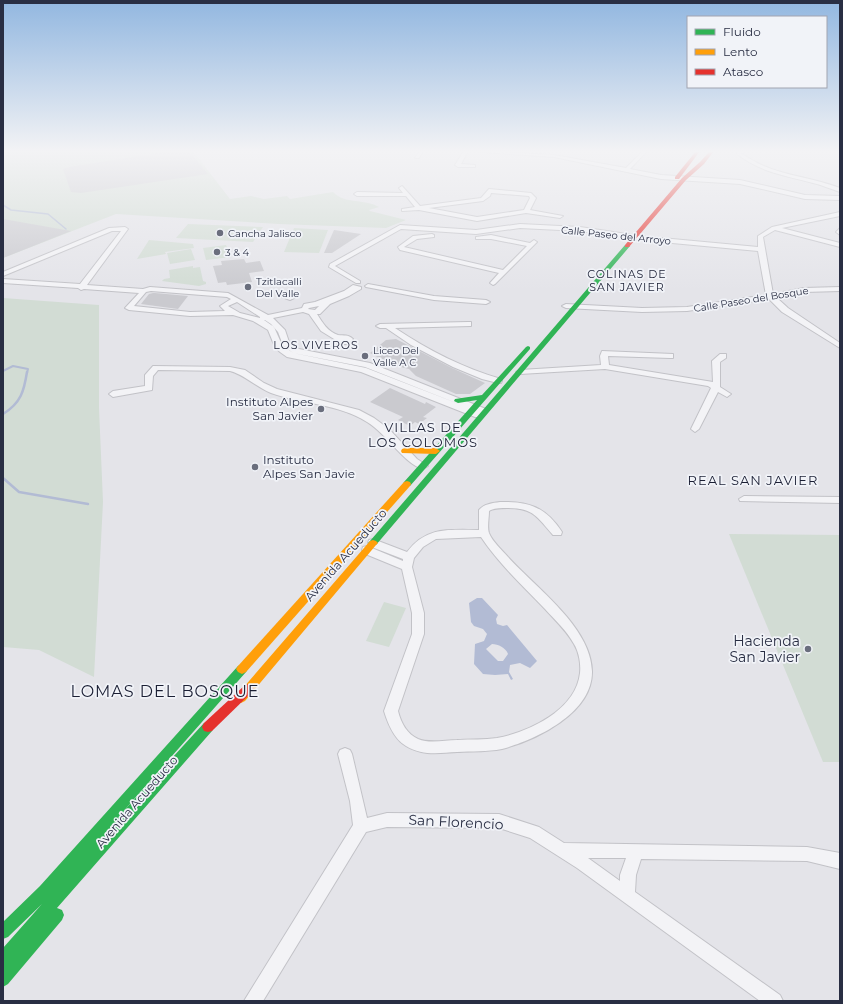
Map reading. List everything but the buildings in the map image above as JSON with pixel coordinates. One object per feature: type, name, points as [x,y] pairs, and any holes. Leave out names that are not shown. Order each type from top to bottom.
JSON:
[{"type":"main road","name":"Avenida Acueducto","points":[[3,932],[45,892],[501,378],[569,307],[664,198]]},
{"type":"main road","name":"Avenida Acueducto","points":[[92,871],[202,745],[248,689],[517,375],[569,307]]},
{"type":"main road","points":[[501,378],[517,375]]},
{"type":"main road","points":[[464,420],[456,403],[484,397]]},
{"type":"main road","points":[[405,450],[425,452],[436,451]]},
{"type":"main road","points":[[3,959],[196,739],[248,689]]},
{"type":"main road","points":[[3,979],[64,906]]},
{"type":"street","points":[[411,198],[419,208],[477,219],[526,211],[560,216]]},
{"type":"street","points":[[404,210],[484,198]]},
{"type":"street","points":[[526,211],[533,198]]},
{"type":"street","points":[[840,214],[774,228],[764,233],[760,237],[770,296],[785,310],[840,346]]},
{"type":"street","points":[[500,216],[512,226]]},
{"type":"street","name":"Calle Paseo del Arroyo","points":[[358,286],[332,267],[332,264],[400,228],[483,235],[512,226],[580,229],[630,237],[761,249]]},
{"type":"street","points":[[774,228],[840,245]]},
{"type":"street","points":[[3,274],[111,229],[125,229],[81,288]]},
{"type":"street","points":[[460,238],[483,235],[533,244],[493,283]]},
{"type":"street","points":[[436,237],[415,237],[402,247],[402,249],[504,272]]},
{"type":"street","points":[[3,281],[81,288],[144,291],[155,289],[228,295],[238,300],[272,329],[278,344],[283,351],[299,358],[320,360],[390,377],[483,414]]},
{"type":"street","points":[[238,300],[224,306],[226,309],[235,313],[262,319],[317,304],[367,282],[369,285],[368,286],[421,297],[486,302]]},
{"type":"street","points":[[305,307],[347,295],[358,286]]},
{"type":"street","name":"Calle Paseo del Bosque","points":[[569,307],[642,310],[687,309],[733,303],[804,290],[840,289]]},
{"type":"street","points":[[144,291],[129,308],[190,314],[235,313]]},
{"type":"street","points":[[305,307],[324,329],[338,338]]},
{"type":"street","points":[[380,326],[468,324]]},
{"type":"street","points":[[389,326],[412,343],[483,377],[501,378]]},
{"type":"street","points":[[605,367],[605,353],[670,356]]},
{"type":"street","points":[[695,429],[716,387],[716,361],[723,356]]},
{"type":"street","points":[[517,375],[605,367],[710,384],[727,394]]},
{"type":"street","points":[[113,394],[149,388],[149,375],[156,368],[230,368],[242,372],[261,385],[274,391],[356,412],[371,420],[386,431],[414,461],[423,466]]},
{"type":"street","points":[[744,499],[840,500]]},
{"type":"street","points":[[484,533],[442,534],[432,536],[419,544],[408,562],[419,625],[418,634],[391,711],[399,730],[407,739],[417,745],[428,747],[482,745],[507,742],[531,734],[550,724],[569,709],[581,692],[586,674],[585,656],[577,637],[499,554],[484,533],[484,510],[486,507],[496,505],[531,507],[557,532]]},
{"type":"street","points":[[370,546],[408,562]]},
{"type":"street","points":[[253,1001],[361,826],[345,754]]},
{"type":"street","name":"San Florencio","points":[[361,826],[387,820],[499,821],[534,832],[627,895],[774,1001]]},
{"type":"street","points":[[561,850],[807,854],[840,861]]},
{"type":"street","points":[[627,895],[628,875],[636,852]]},
{"type":"shaded area","points":[[3,198],[341,198],[373,204],[379,207],[369,210],[370,211],[406,220],[386,228],[279,224],[116,214],[3,258]]},
{"type":"shaded area","name":"Cancha Jalisco","points":[[188,224],[263,227],[253,242],[176,238]]},
{"type":"shaded area","points":[[294,228],[328,230],[319,253],[284,252]]},
{"type":"shaded area","points":[[149,240],[193,244],[194,248],[165,252],[166,254],[137,259]]},
{"type":"shaded area","name":"3 & 4","points":[[226,245],[231,257],[206,260],[203,248]]},
{"type":"shaded area","points":[[191,249],[195,260],[170,264],[167,253]]},
{"type":"shaded area","points":[[193,266],[193,268],[200,267],[203,281],[206,282],[206,284],[199,286],[162,281],[170,278],[169,270]]},
{"type":"shaded area","points":[[3,298],[99,305],[99,408],[103,502],[94,677],[39,650],[3,647]]},
{"type":"shaded area","name":"Hacienda San Javier","points":[[729,534],[840,535],[840,762],[823,762]]},
{"type":"shaded area","points":[[384,602],[406,608],[389,647],[366,641]]},
{"type":"water","points":[[477,598],[482,598],[498,615],[496,619],[497,624],[503,626],[507,625],[537,661],[530,668],[520,663],[510,665],[509,672],[513,679],[511,680],[508,674],[483,674],[474,664],[475,644],[484,641],[487,634],[483,629],[474,626],[471,622],[469,603]],"holes":[[[494,644],[506,650],[508,654],[503,661],[498,661],[486,649]]]},
{"type":"waterway","points":[[3,205],[11,210],[48,214],[66,229]]},
{"type":"waterway","points":[[3,371],[13,366],[28,369],[27,373]]},
{"type":"waterway","points":[[3,414],[9,410],[21,396],[25,385],[27,372]]},
{"type":"waterway","points":[[3,478],[19,492],[88,504]]},
{"type":"traffic: fast","points":[[373,543],[627,246]]},
{"type":"traffic: fast","points":[[407,484],[528,348]]},
{"type":"traffic: fast","points":[[458,401],[484,397]]},
{"type":"traffic: fast","points":[[3,932],[45,891],[242,669]]},
{"type":"traffic: fast","points":[[3,959],[208,727]]},
{"type":"traffic: fast","points":[[3,979],[57,915]]},
{"type":"traffic: slow","points":[[405,451],[436,451]]},
{"type":"traffic: slow","points":[[242,669],[407,484]]},
{"type":"traffic: slow","points":[[241,698],[373,543]]},
{"type":"traffic: jam","points":[[627,246],[668,198]]},
{"type":"traffic: jam","points":[[208,727],[248,689]]},
{"type":"place","name":"Cancha Jalisco","points":[[220,233]]},
{"type":"place","name":"3 & 4","points":[[217,252]]},
{"type":"place","name":"Tzitlacalli Del Valle","points":[[248,287]]},
{"type":"place","name":"Liceo Del Valle A C","points":[[365,356]]},
{"type":"place","name":"Instituto Alpes San Javier","points":[[321,409]]},
{"type":"place","name":"Instituto Alpes San Javie","points":[[255,467]]},
{"type":"place","name":"Hacienda San Javier","points":[[808,649]]},
{"type":"district","name":"COLINAS DE SAN JAVIER","points":[[627,280]]},
{"type":"district","name":"LOS VIVEROS","points":[[316,345]]},
{"type":"district","name":"VILLAS DE LOS COLOMOS","points":[[423,434]]},
{"type":"district","name":"REAL SAN JAVIER","points":[[753,480]]},
{"type":"district","name":"LOMAS DEL BOSQUE","points":[[165,691]]}]
